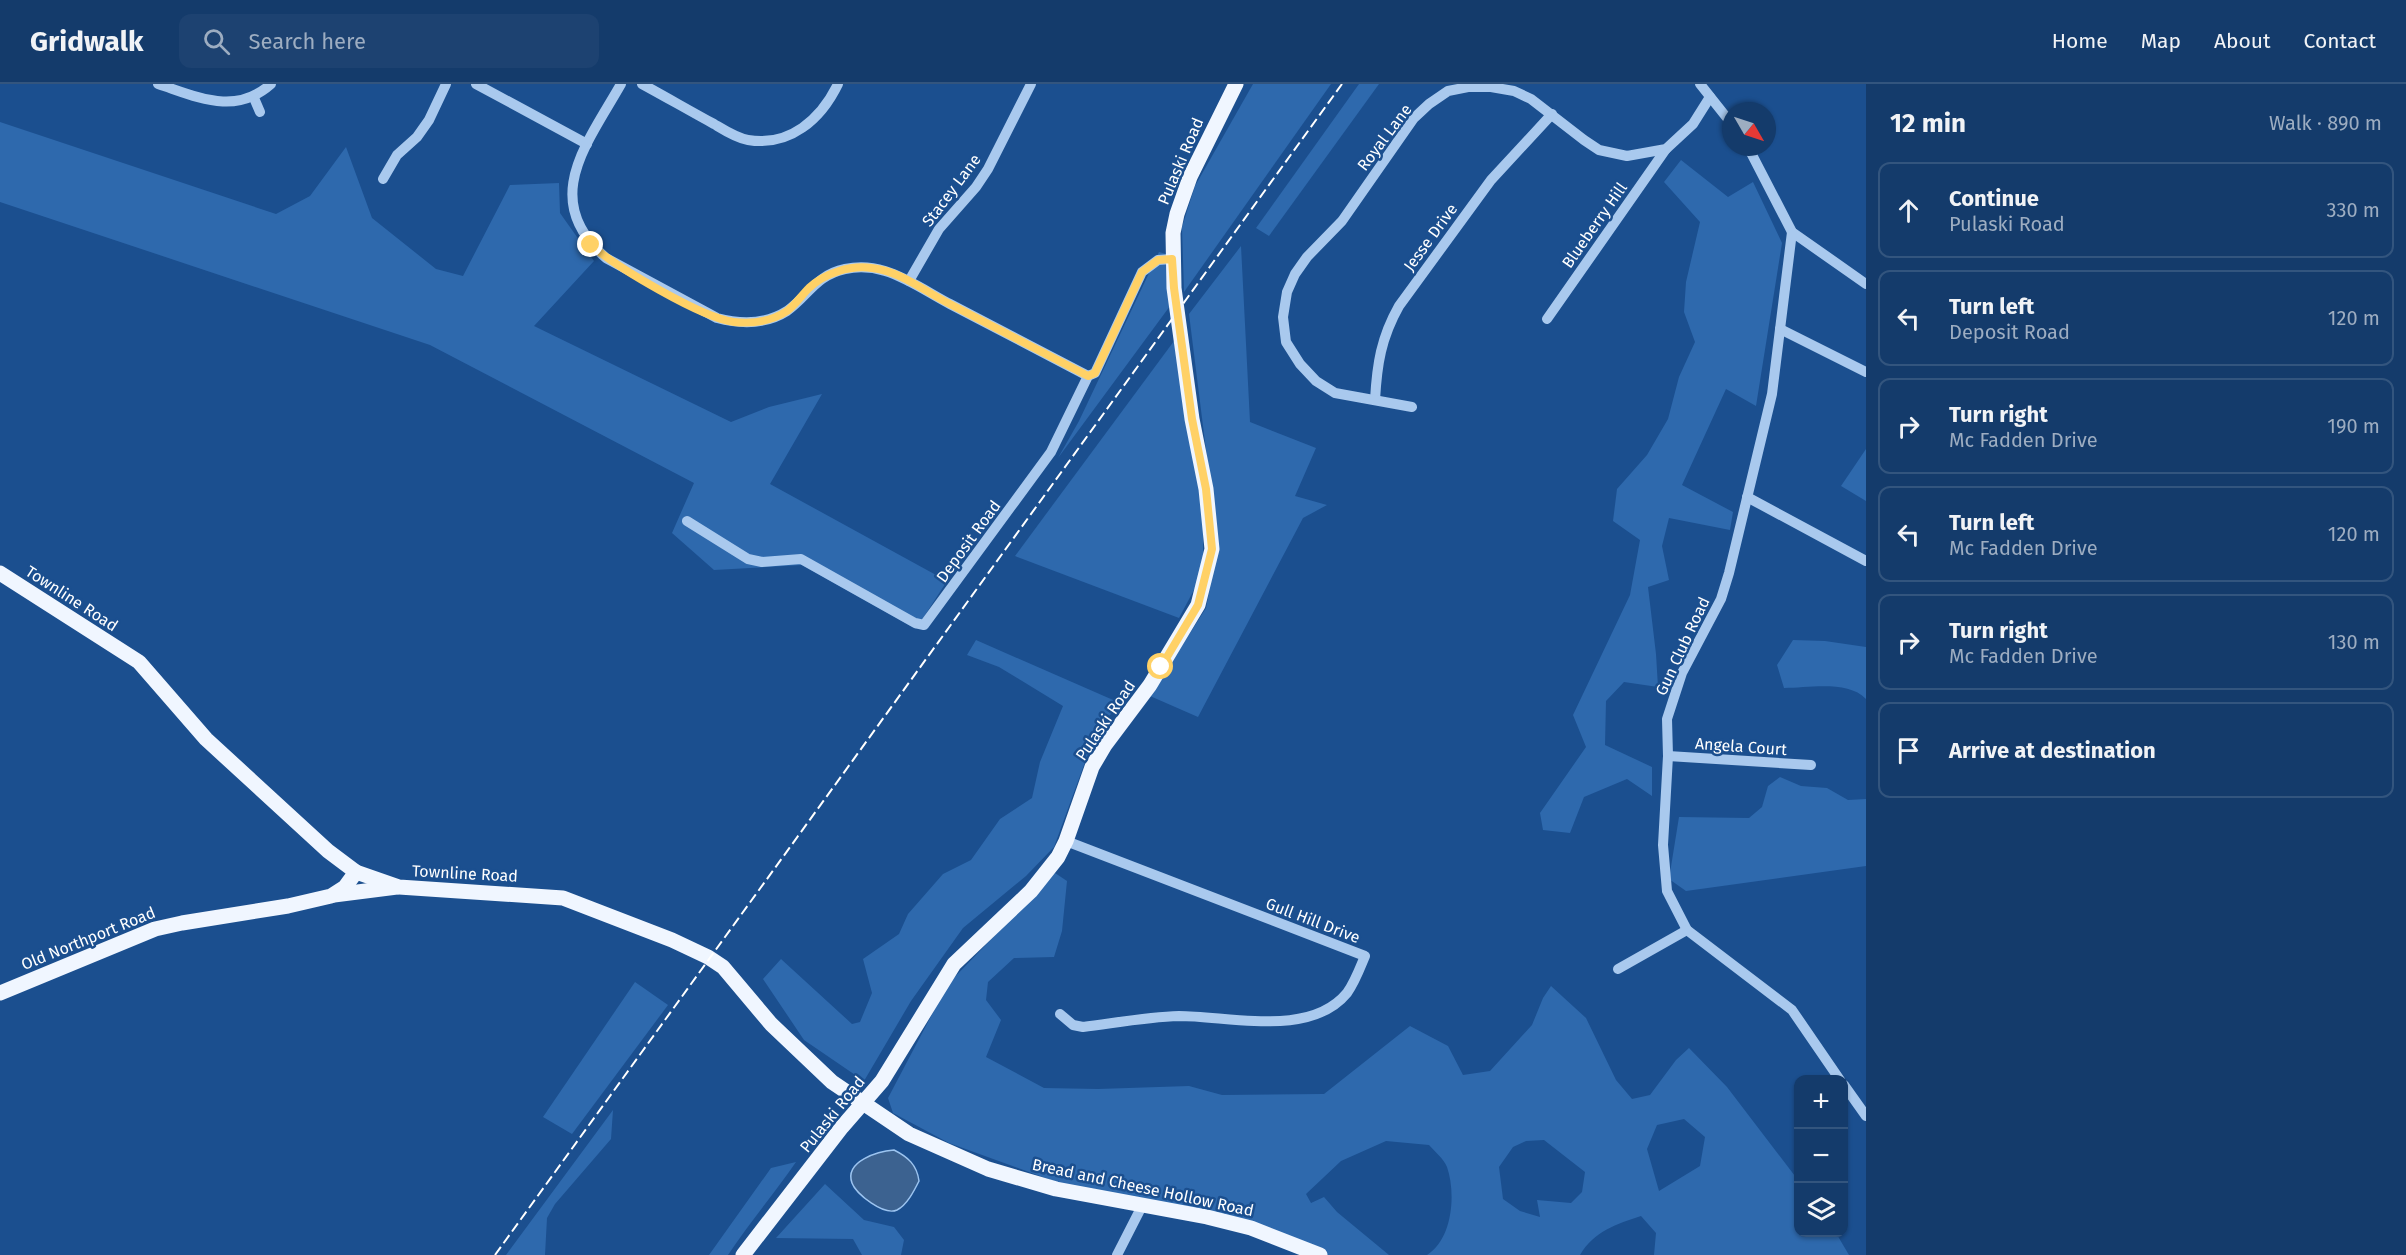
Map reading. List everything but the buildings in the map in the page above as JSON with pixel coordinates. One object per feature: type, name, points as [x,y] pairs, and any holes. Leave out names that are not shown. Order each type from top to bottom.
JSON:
[{"type":"main road","name":"Pulaski Road","points":[[744,1255],[882,1081],[954,964],[1030,891],[1058,857],[1066,841],[1092,767],[1150,685],[1198,605],[1212,549],[1206,489],[1192,419],[1174,288],[1173,233],[1190,177],[1236,84]]},
{"type":"main road","name":"Townline Road","points":[[0,573],[139,662],[206,739],[328,851],[356,872],[399,887],[563,897],[673,940],[723,967],[771,1024],[832,1082],[863,1103]]},
{"type":"main road","name":"Old Northport Road","points":[[331,896],[345,887],[356,872]]},
{"type":"main road","name":"Old Northport Road","points":[[0,993],[155,929],[288,906],[331,896],[399,887]]},
{"type":"main road","name":"Bread and Cheese Hollow Road","points":[[863,1103],[909,1134],[988,1169],[1056,1189],[1251,1227],[1320,1255]]},
{"type":"street","points":[[158,84],[203,99],[220,102],[254,98],[271,84]]},
{"type":"street","points":[[383,179],[397,155],[417,137],[429,120],[446,84]]},
{"type":"street","points":[[476,84],[587,144]]},
{"type":"street","points":[[621,84],[577,163],[572,182],[572,204],[579,226],[591,245],[606,258],[717,318],[750,323],[771,318],[787,310],[811,286],[826,276],[844,269],[873,268],[909,281],[1088,376]]},
{"type":"street","points":[[642,84],[728,132],[746,140],[762,141],[793,134],[807,126],[830,102],[838,84]]},
{"type":"street","name":"Stacey Lane","points":[[909,281],[939,229],[976,187],[988,169],[1031,84]]},
{"type":"street","points":[[1700,84],[1722,112]]},
{"type":"street","name":"Royal Lane","points":[[1412,407],[1335,393],[1316,381],[1300,364],[1286,342],[1282,316],[1287,292],[1295,274],[1307,257],[1342,221],[1414,118],[1429,104],[1449,91],[1467,86],[1491,87],[1514,91],[1532,99],[1584,141],[1599,150],[1627,156],[1666,149]]},
{"type":"street","points":[[1666,149],[1693,124],[1710,97]]},
{"type":"street","points":[[254,98],[260,112]]},
{"type":"street","name":"Jesse Drive","points":[[1375,400],[1380,352],[1386,328],[1399,306],[1491,180],[1552,114]]},
{"type":"street","name":"Blueberry Hill","points":[[1547,319],[1666,149]]},
{"type":"street","points":[[1753,156],[1792,232],[1866,284]]},
{"type":"street","name":"Gun Club Road","points":[[1792,232],[1772,394],[1747,498],[1721,599],[1695,647],[1672,699],[1667,719],[1668,756],[1663,845],[1667,891],[1687,930],[1792,1010],[1837,1075]]},
{"type":"street","name":"Deposit Road","points":[[687,521],[748,560],[762,562],[801,559],[915,623],[924,625],[1051,452],[1088,376],[1095,373],[1142,272],[1158,260],[1172,259]]},
{"type":"street","points":[[1780,329],[1866,372]]},
{"type":"street","points":[[1747,498],[1866,561]]},
{"type":"street","name":"Angela Court","points":[[1668,756],[1811,765]]},
{"type":"street","name":"Gull Hill Drive","points":[[1060,1014],[1073,1025],[1083,1027],[1178,1016],[1282,1021],[1306,1019],[1329,1008],[1347,993],[1365,956],[1066,841]]},
{"type":"street","points":[[1618,969],[1687,930]]},
{"type":"street","points":[[1848,1091],[1866,1116]]},
{"type":"street","points":[[1118,1255],[1142,1206]]},
{"type":"shaded area","points":[[1253,84],[1331,84],[1184,292],[1182,227],[1195,186]]},
{"type":"shaded area","points":[[1359,84],[1379,84],[1269,236],[1256,228]]},
{"type":"shaded area","points":[[0,122],[276,214],[310,196],[346,147],[372,218],[436,269],[463,276],[510,185],[559,183],[560,213],[594,261],[534,326],[731,422],[769,407],[822,394],[770,484],[947,581],[916,629],[802,565],[714,570],[672,533],[694,483],[430,345],[0,202]]},
{"type":"shaded area","points":[[1681,160],[1728,197],[1753,182],[1782,243],[1756,406],[1726,389],[1682,485],[1733,512],[1730,530],[1669,518],[1662,546],[1669,580],[1648,587],[1658,687],[1624,682],[1606,701],[1605,745],[1652,767],[1652,796],[1627,779],[1584,797],[1570,833],[1543,830],[1540,813],[1586,747],[1573,715],[1630,595],[1640,540],[1613,521],[1617,489],[1647,455],[1668,419],[1679,377],[1695,342],[1684,312],[1686,282],[1700,222],[1664,182]]},
{"type":"shaded area","points":[[1241,246],[1250,422],[1316,448],[1295,496],[1327,505],[1303,518],[1198,717],[1150,696],[1206,608],[1218,546],[1189,314]]},
{"type":"shaded area","points":[[1159,252],[1166,254],[1170,306],[1058,458],[1079,421]]},
{"type":"shaded area","points":[[1174,341],[1203,511],[1203,557],[1196,586],[1179,618],[1015,556]]},
{"type":"shaded area","points":[[1866,449],[1866,501],[1841,486]]},
{"type":"shaded area","points":[[976,640],[1120,703],[1096,732],[1054,847],[1026,876],[963,928],[911,1001],[864,1081],[804,1040],[763,979],[781,959],[852,1024],[860,1022],[872,993],[863,959],[899,934],[908,914],[943,874],[971,860],[1000,819],[1032,798],[1040,762],[1063,706],[999,667],[967,655]]},
{"type":"shaded area","points":[[1793,640],[1825,641],[1866,647],[1866,699],[1849,689],[1839,687],[1784,688],[1777,665]]},
{"type":"shaded area","points":[[1780,777],[1801,786],[1827,788],[1848,800],[1866,799],[1866,866],[1686,891],[1669,879],[1679,817],[1749,818],[1762,807],[1768,786]]},
{"type":"shaded area","points":[[1055,873],[1067,881],[1062,931],[1054,957],[1014,958],[988,982],[986,1000],[1001,1020],[986,1057],[1044,1088],[1189,1086],[1222,1095],[1324,1094],[1410,1026],[1448,1046],[1463,1075],[1490,1071],[1532,1025],[1543,998],[1551,986],[1586,1018],[1616,1080],[1632,1099],[1650,1095],[1676,1060],[1689,1048],[1727,1087],[1794,1175],[1794,1237],[1838,1237],[1849,1255],[1654,1255],[1656,1233],[1641,1216],[1599,1234],[1580,1255],[1427,1255],[1436,1248],[1442,1238],[1450,1215],[1451,1189],[1447,1167],[1429,1145],[1386,1141],[1341,1161],[1306,1194],[1311,1203],[1324,1197],[1337,1212],[1389,1255],[1323,1255],[1059,1183],[949,1143],[893,1113],[888,1098],[948,984]],"holes":[[[1684,1119],[1705,1137],[1700,1166],[1659,1191],[1647,1149],[1657,1125]],[[1544,1140],[1585,1172],[1582,1192],[1571,1203],[1537,1200],[1540,1217],[1520,1211],[1503,1199],[1499,1167],[1513,1147],[1526,1141]]]},
{"type":"shaded area","points":[[635,982],[668,1005],[572,1134],[543,1117]]},
{"type":"shaded area","points":[[613,1110],[611,1139],[555,1204],[547,1218],[545,1255],[506,1255]]},
{"type":"shaded area","points":[[894,1150],[911,1162],[919,1181],[904,1205],[891,1211],[878,1207],[865,1198],[855,1188],[851,1175],[853,1169],[864,1159],[880,1152]]},
{"type":"shaded area","points":[[796,1162],[728,1255],[709,1255],[771,1168]]},
{"type":"shaded area","points":[[825,1184],[864,1220],[894,1227],[904,1240],[901,1255],[862,1255],[853,1239],[776,1238]]},
{"type":"railway","points":[[495,1255],[1342,84]]},
{"type":"route","points":[[591,245],[627,271],[696,309],[733,322],[750,323],[771,318],[787,310],[811,286],[826,276],[844,269],[873,268],[909,281],[1088,376],[1095,373],[1142,272],[1158,260],[1172,259],[1192,419],[1206,489],[1212,549],[1198,605],[1161,667]]}]
